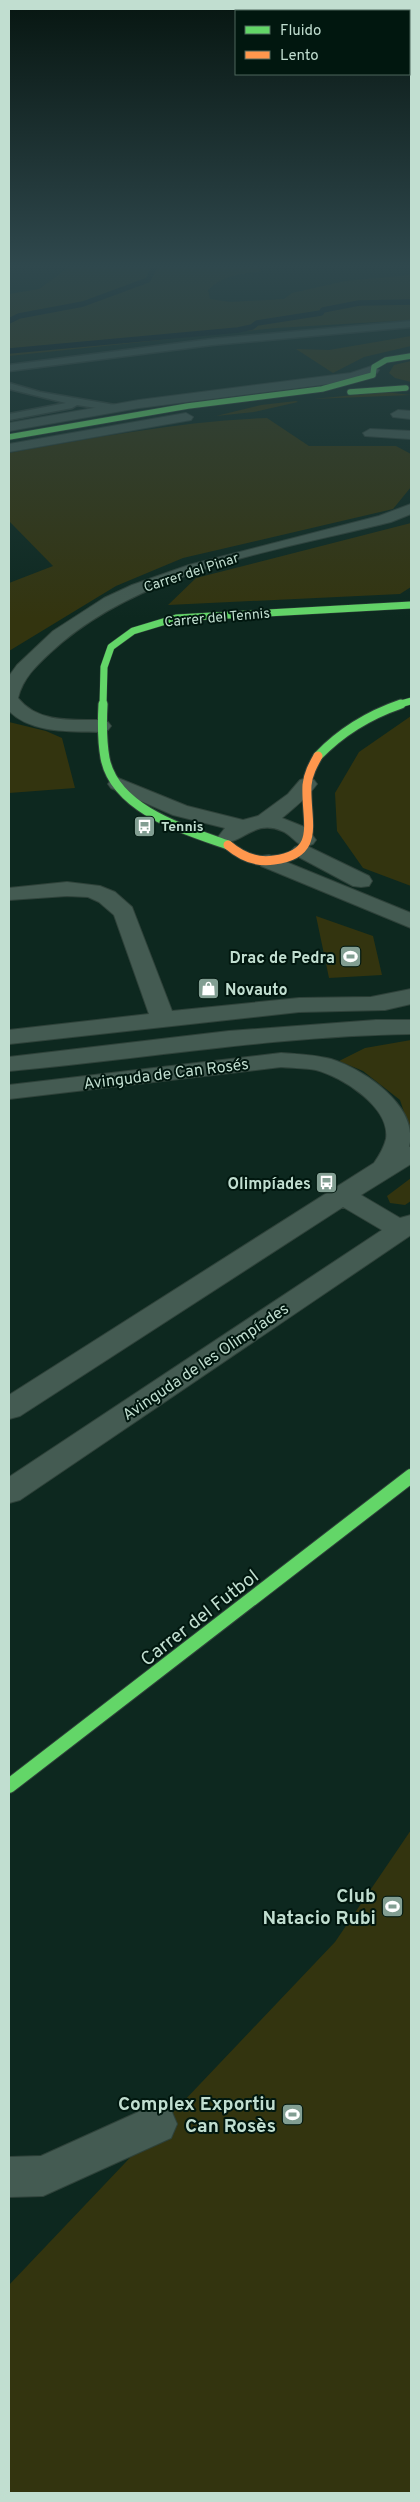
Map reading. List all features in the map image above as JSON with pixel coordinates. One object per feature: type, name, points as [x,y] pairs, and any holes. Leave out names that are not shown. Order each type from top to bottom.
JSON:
[{"type":"street","points":[[9,427],[115,408],[293,385]]},
{"type":"street","points":[[9,437],[157,412],[322,389],[334,385]]},
{"type":"street","points":[[395,385],[409,388]]},
{"type":"street","points":[[157,412],[409,388]]},
{"type":"street","points":[[9,448],[218,413],[247,404]]},
{"type":"street","points":[[370,433],[411,435]]},
{"type":"street","name":"Carrer del Pinar","points":[[101,726],[47,723],[29,717],[14,708],[9,698],[10,689],[16,679],[60,633],[80,618],[128,594],[198,567],[385,519],[411,509]]},
{"type":"street","name":"Carrer del Tennis","points":[[304,846],[282,860],[269,861],[246,858],[230,849],[227,844],[167,823],[126,794],[118,784],[105,759],[101,726],[105,658],[110,648],[121,637],[140,628],[176,618],[411,605]]},
{"type":"street","points":[[304,846],[311,814],[307,784],[309,770],[332,741],[359,721],[411,701]]},
{"type":"street","points":[[118,784],[180,811],[252,824],[291,827],[304,835],[304,846]]},
{"type":"street","points":[[227,844],[230,834],[252,824],[295,798],[307,784]]},
{"type":"street","points":[[304,846],[347,875],[411,902]]},
{"type":"street","name":"Carrer del Tennis","points":[[269,861],[411,921]]},
{"type":"street","points":[[9,894],[67,889],[92,891],[108,897],[124,912],[163,1020]]},
{"type":"street","name":"Avinguda de Can Rosés","points":[[9,1038],[271,1008],[374,1002],[411,996]]},
{"type":"street","name":"Avinguda de Can Rosés","points":[[271,1008],[327,1022],[376,1027]]},
{"type":"street","name":"Avinguda de Can Rosés","points":[[9,1064],[229,1038],[376,1027],[411,1027]]},
{"type":"street","name":"Avinguda de Can Rosés","points":[[229,1038],[272,1044],[323,1065],[374,1090],[395,1117],[398,1141],[385,1168]]},
{"type":"street","name":"Avinguda de Can Rosés","points":[[9,1092],[281,1060],[323,1065]]},
{"type":"street","points":[[9,1409],[342,1195],[411,1154]]},
{"type":"street","name":"Avinguda de les Olimpíades","points":[[9,1492],[406,1227],[342,1195]]},
{"type":"street","name":"Carrer del Futbol","points":[[9,1786],[411,1476]]},
{"type":"street","points":[[9,2177],[43,2176],[156,2124]]},
{"type":"lane","points":[[9,386],[39,395],[115,408]]},
{"type":"lane","points":[[9,417],[86,403]]},
{"type":"shaded area","points":[[385,392],[411,395],[313,399]]},
{"type":"shaded area","points":[[298,402],[254,412],[216,416],[261,405]]},
{"type":"shaded area","points":[[267,418],[309,446],[396,446],[411,454],[411,487],[393,509],[183,558],[116,586],[9,651],[9,583],[53,566],[9,521],[9,453],[170,426]]},
{"type":"shaded area","points":[[411,523],[411,587],[400,594],[168,605],[196,578]]},
{"type":"shaded area","points":[[411,716],[411,886],[363,868],[337,831],[335,793],[359,752]]},
{"type":"shaded area","points":[[9,722],[46,731],[62,738],[75,788],[9,793]]},
{"type":"shaded area","name":"Drac de Pedra","points":[[316,916],[373,936],[382,975],[329,978]]},
{"type":"shaded area","points":[[411,1040],[411,1133],[400,1100],[363,1071],[339,1061],[365,1048]]},
{"type":"shaded area","points":[[411,1178],[411,1201],[405,1205],[390,1203],[387,1196]]},
{"type":"shaded area","name":"Complex Exportiu Can Rosès","points":[[411,1830],[411,2493],[9,2493],[9,2285],[335,1942]]},
{"type":"traffic: fast","points":[[9,437],[188,406],[322,389],[337,385]]},
{"type":"traffic: fast","points":[[350,392],[406,388]]},
{"type":"traffic: fast","points":[[228,845],[173,825],[148,812],[123,791],[113,778],[105,759],[102,719],[104,667],[111,647],[133,631],[176,618],[411,605]]},
{"type":"traffic: fast","points":[[318,756],[349,729],[373,715],[411,701]]},
{"type":"traffic: fast","points":[[9,1786],[411,1476]]},
{"type":"traffic: slow","points":[[228,845],[242,855],[264,861],[288,859],[299,853],[306,845],[308,835],[307,784],[318,756]]},
{"type":"place","name":"Tennis","points":[[145,826]]},
{"type":"place","name":"Drac de Pedra","points":[[351,957]]},
{"type":"place","name":"Novauto","points":[[209,989]]},
{"type":"place","name":"Olimpíades","points":[[327,1183]]},
{"type":"place","name":"Club Natacio Rubi","points":[[392,1906]]},
{"type":"place","name":"Complex Exportiu Can Rosès","points":[[292,2114]]}]
